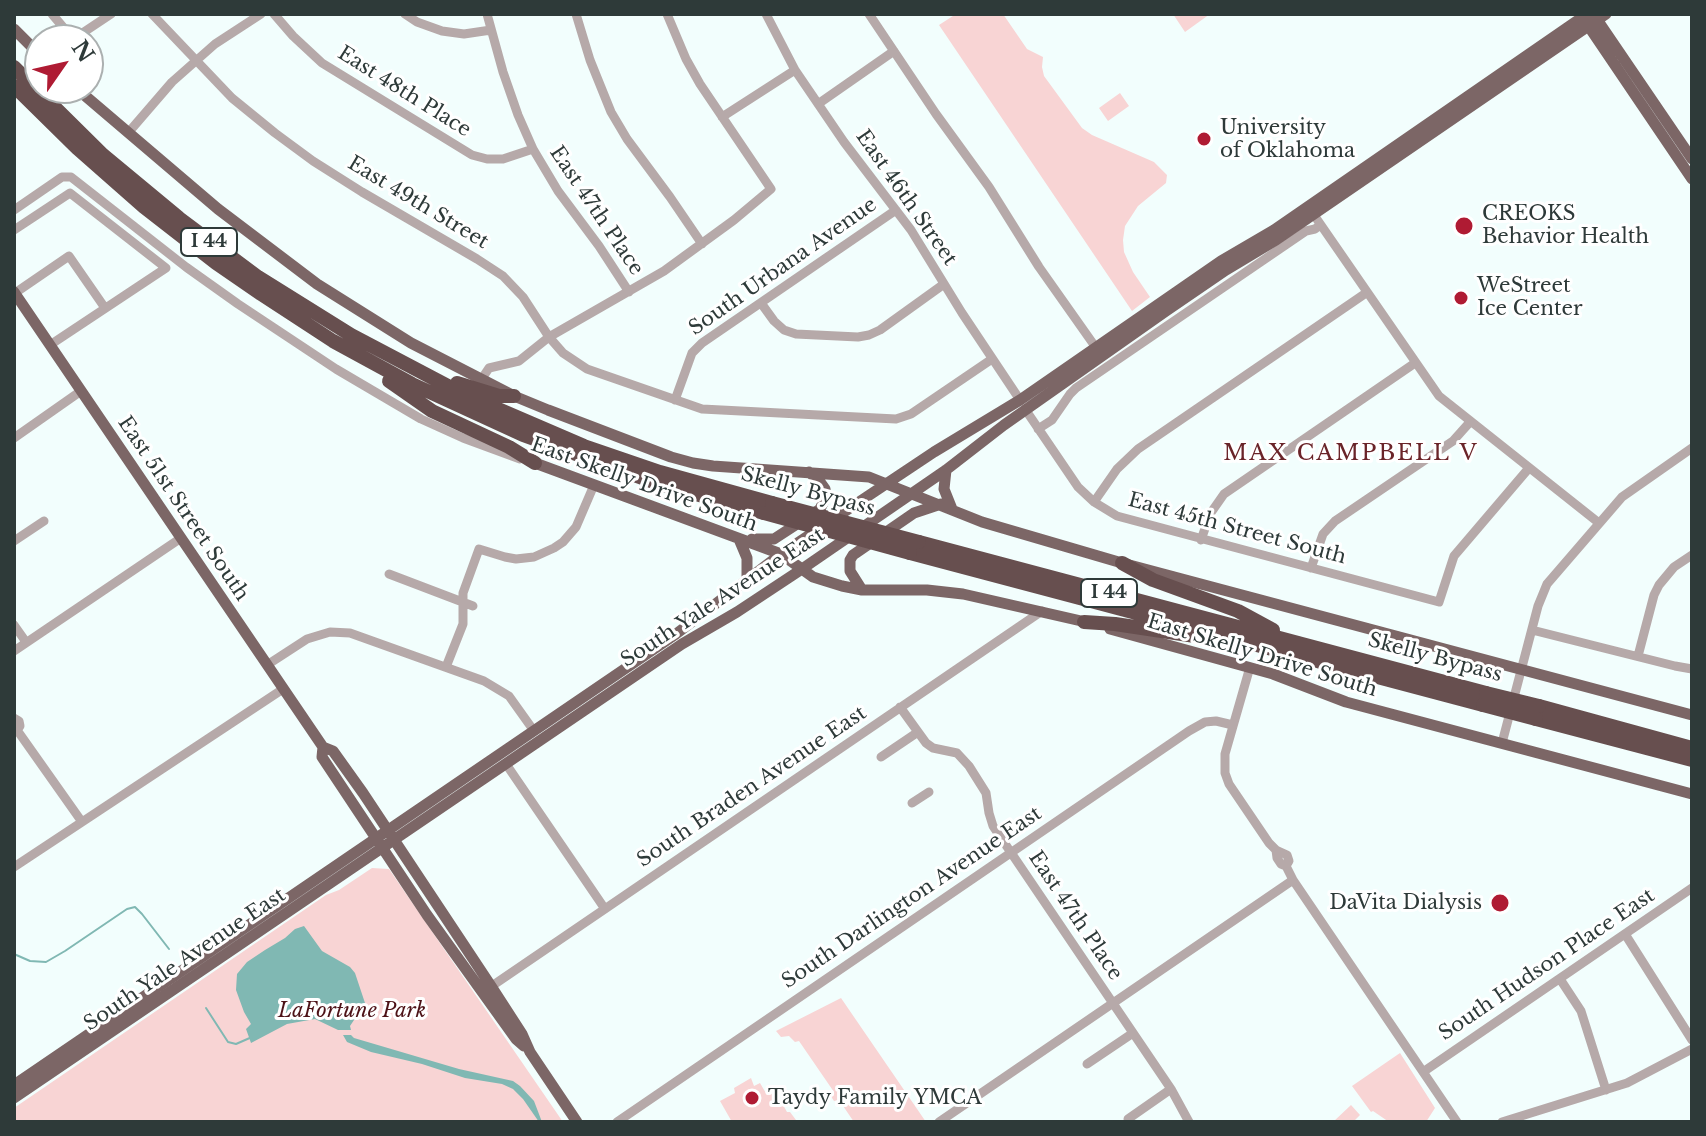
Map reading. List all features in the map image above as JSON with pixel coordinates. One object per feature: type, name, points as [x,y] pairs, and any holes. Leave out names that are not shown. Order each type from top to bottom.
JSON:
[{"type":"highway","name":"Skelly Bypass","points":[[14,67],[74,128],[140,187],[218,248],[309,311],[390,357],[491,407],[584,446],[768,508]]},
{"type":"highway","name":"Skelly Bypass","points":[[14,86],[77,148],[144,207],[238,279],[333,341],[412,384],[523,435],[656,483],[768,508],[1247,642],[1538,712],[1688,753]]},
{"type":"highway","points":[[333,341],[432,411],[509,447],[535,463]]},
{"type":"highway","points":[[422,373],[499,396],[514,396]]},
{"type":"highway","name":"Skelly Bypass","points":[[914,548],[1299,643],[1485,699]]},
{"type":"highway","points":[[1122,563],[1153,580],[1238,611],[1299,643]]},
{"type":"highway","points":[[1084,622],[1247,642]]},
{"type":"main road","name":"South Yale Avenue East","points":[[1314,215],[1469,96],[1591,17]]},
{"type":"main road","name":"South Yale Avenue East","points":[[695,628],[737,612],[802,569],[946,470],[1023,405],[1163,307],[1221,261],[1274,230],[1314,215],[1463,113],[1591,17]]},
{"type":"main road","points":[[1591,17],[1689,167]]},
{"type":"main road","points":[[1463,113],[1469,96]]},
{"type":"main road","name":"East Skelly Drive South","points":[[94,104],[218,209],[317,284],[388,330],[514,396],[671,457],[713,466],[858,475],[888,483],[982,522],[1122,563],[1692,715]]},
{"type":"main road","name":"East 51st Street South","points":[[14,293],[323,747],[333,751],[391,835],[487,990]]},
{"type":"main road","name":"South Yale Avenue East","points":[[14,1085],[391,835],[695,628],[747,579],[781,554],[946,444],[1023,405]]},
{"type":"main road","name":"East Skelly Drive South","points":[[535,463],[781,554],[813,577],[831,583],[862,590],[946,591],[1042,611],[1284,677],[1346,702],[1692,794]]},
{"type":"main road","points":[[862,590],[850,571],[853,555],[914,513],[947,507],[944,489],[946,470]]},
{"type":"main road","points":[[735,538],[774,539],[820,509],[826,497],[825,489],[808,471]]},
{"type":"main road","points":[[735,538],[747,558],[747,579]]},
{"type":"main road","name":"South Yale Avenue East","points":[[502,759],[534,731],[602,692]]},
{"type":"main road","name":"East 51st Street South","points":[[323,747],[322,757],[379,843],[522,1034],[530,1052],[577,1122]]},
{"type":"main road","name":"South Yale Avenue East","points":[[14,1097],[379,843]]},
{"type":"street","points":[[52,14],[68,33],[78,36],[111,14]]},
{"type":"street","name":"East 49th Street","points":[[152,14],[232,98],[275,133],[362,192],[503,276],[523,297],[549,337],[570,359],[587,369],[708,410],[896,419],[917,410],[992,359]]},
{"type":"street","points":[[128,133],[172,82],[196,60],[261,14]]},
{"type":"street","name":"East 48th Place","points":[[274,14],[322,63],[472,155],[503,159],[533,149]]},
{"type":"street","points":[[405,14],[442,31],[464,34],[491,30]]},
{"type":"street","name":"East 47th Place","points":[[487,14],[508,87],[533,149],[558,191],[629,292]]},
{"type":"street","points":[[576,14],[611,112],[702,244]]},
{"type":"street","points":[[481,380],[489,368],[519,361],[549,337],[629,292],[702,244],[771,189],[686,59],[667,14]]},
{"type":"street","name":"East 46th Street","points":[[766,14],[795,70],[851,152],[927,253],[1023,405]]},
{"type":"street","points":[[870,14],[1099,352]]},
{"type":"street","points":[[818,104],[894,51]]},
{"type":"street","points":[[722,117],[795,70]]},
{"type":"street","name":"East Skelly Drive South","points":[[14,210],[62,177],[76,180],[238,304],[305,350],[421,419],[463,438],[535,463]]},
{"type":"street","points":[[15,227],[70,193],[166,268],[50,345]]},
{"type":"street","points":[[99,216],[108,206]]},
{"type":"street","name":"South Urbana Avenue","points":[[675,400],[692,353],[702,343],[896,210]]},
{"type":"street","points":[[1314,215],[1439,396],[1599,523]]},
{"type":"street","name":"South Yale Avenue East","points":[[1038,429],[1052,420],[1072,390],[1306,231],[1315,229],[1314,215]]},
{"type":"street","points":[[14,293],[69,256],[105,308]]},
{"type":"street","points":[[761,303],[784,330],[796,334],[858,337],[880,330],[944,284]]},
{"type":"street","points":[[1094,502],[1117,469],[1138,449],[1366,293]]},
{"type":"street","points":[[1201,540],[1210,514],[1224,494],[1415,363]]},
{"type":"street","points":[[14,438],[81,391]]},
{"type":"street","name":"East 45th Street South","points":[[1023,405],[1078,487],[1094,502],[1117,516],[1439,602],[1454,556],[1529,468]]},
{"type":"street","points":[[1311,568],[1323,534],[1335,521],[1453,441],[1470,422]]},
{"type":"street","points":[[1502,743],[1540,598],[1547,584],[1622,497],[1692,448]]},
{"type":"street","points":[[446,667],[463,624],[463,593],[479,549],[516,559],[534,557],[554,548],[576,527],[594,485]]},
{"type":"street","points":[[14,541],[44,521]]},
{"type":"street","points":[[14,651],[181,538]]},
{"type":"street","points":[[1638,656],[1659,585],[1674,567],[1692,555]]},
{"type":"street","points":[[389,574],[473,606]]},
{"type":"street","name":"South Braden Avenue East","points":[[487,990],[1042,611]]},
{"type":"street","points":[[14,625],[26,642]]},
{"type":"street","points":[[1532,630],[1692,669]]},
{"type":"street","points":[[267,665],[307,639],[336,631],[350,633],[484,681],[502,691],[534,731]]},
{"type":"street","points":[[1250,667],[1224,760],[1227,779],[1269,843],[1287,855],[1289,861],[1286,866],[1293,880],[1457,1122]]},
{"type":"street","points":[[14,867],[283,689]]},
{"type":"street","name":"East 47th Place","points":[[900,707],[926,743],[933,748],[957,753],[965,760],[986,793],[993,826],[1171,1089],[1189,1122]]},
{"type":"street","points":[[14,718],[20,723],[16,731],[82,822]]},
{"type":"street","name":"South Darlington Avenue East","points":[[617,1122],[1198,725],[1211,721],[1233,725]]},
{"type":"street","points":[[881,757],[918,732]]},
{"type":"street","points":[[502,759],[605,909]]},
{"type":"street","points":[[912,803],[929,792]]},
{"type":"street","points":[[939,1122],[1293,880]]},
{"type":"street","name":"South Hudson Place East","points":[[1423,1072],[1692,890]]},
{"type":"street","points":[[1625,934],[1692,1040]]},
{"type":"street","points":[[1560,979],[1581,1011],[1606,1090]]},
{"type":"street","points":[[1087,1064],[1133,1033]]},
{"type":"street","points":[[1502,1122],[1639,1078],[1692,1049]]},
{"type":"street","points":[[1128,1119],[1171,1089]]},
{"type":"green space","points":[[956,14],[1003,14],[1027,49],[1043,57],[1044,76],[1082,128],[1154,162],[1167,175],[1166,183],[1138,206],[1125,226],[1124,252],[1150,297],[1132,311],[939,25]]},
{"type":"green space","points":[[1173,14],[1210,14],[1185,32]]},
{"type":"green space","points":[[1120,93],[1129,106],[1108,121],[1099,108]]},
{"type":"green space","name":"LaFortune Park","points":[[372,868],[389,869],[563,1122],[14,1122],[14,1108],[326,895]]},
{"type":"green space","points":[[841,998],[926,1122],[854,1122],[839,1100],[834,1101],[830,1095],[834,1092],[799,1041],[795,1042],[789,1036],[781,1037],[776,1031]]},
{"type":"green space","points":[[1400,1053],[1435,1108],[1426,1122],[1389,1122],[1371,1112],[1352,1086]]},
{"type":"green space","name":"Taydy Family YMCA","points":[[751,1078],[754,1086],[760,1083],[767,1095],[775,1091],[787,1112],[796,1120],[732,1122],[720,1101],[735,1093],[734,1088]]},
{"type":"green space","points":[[1351,1105],[1360,1115],[1353,1122],[1333,1122]]},
{"type":"water","points":[[304,926],[322,951],[355,973],[366,1011],[354,1020],[351,1030],[338,1030],[315,1019],[287,1024],[251,1043],[246,1029],[251,1024],[236,990],[237,974],[247,962]]},
{"type":"water","points":[[343,1035],[459,1069],[513,1081],[534,1101],[542,1122],[513,1089],[502,1084],[465,1078],[371,1052],[347,1042]]},
{"type":"waterway","points":[[14,954],[30,961],[46,962],[127,909],[135,907],[169,949]]},
{"type":"waterway","points":[[206,1008],[228,1042],[236,1044],[252,1037]]},
{"type":"place","name":"University of Oklahoma","points":[[1204,139]]},
{"type":"place","name":"CREOKS Behavior Health","points":[[1464,226]]},
{"type":"place","name":"WeStreet Ice Center","points":[[1461,298]]},
{"type":"place","name":"DaVita Dialysis","points":[[1500,903]]},
{"type":"place","name":"Taydy Family YMCA","points":[[752,1098]]},
{"type":"district","name":"MAX CAMPBELL V","points":[[1351,454]]}]
